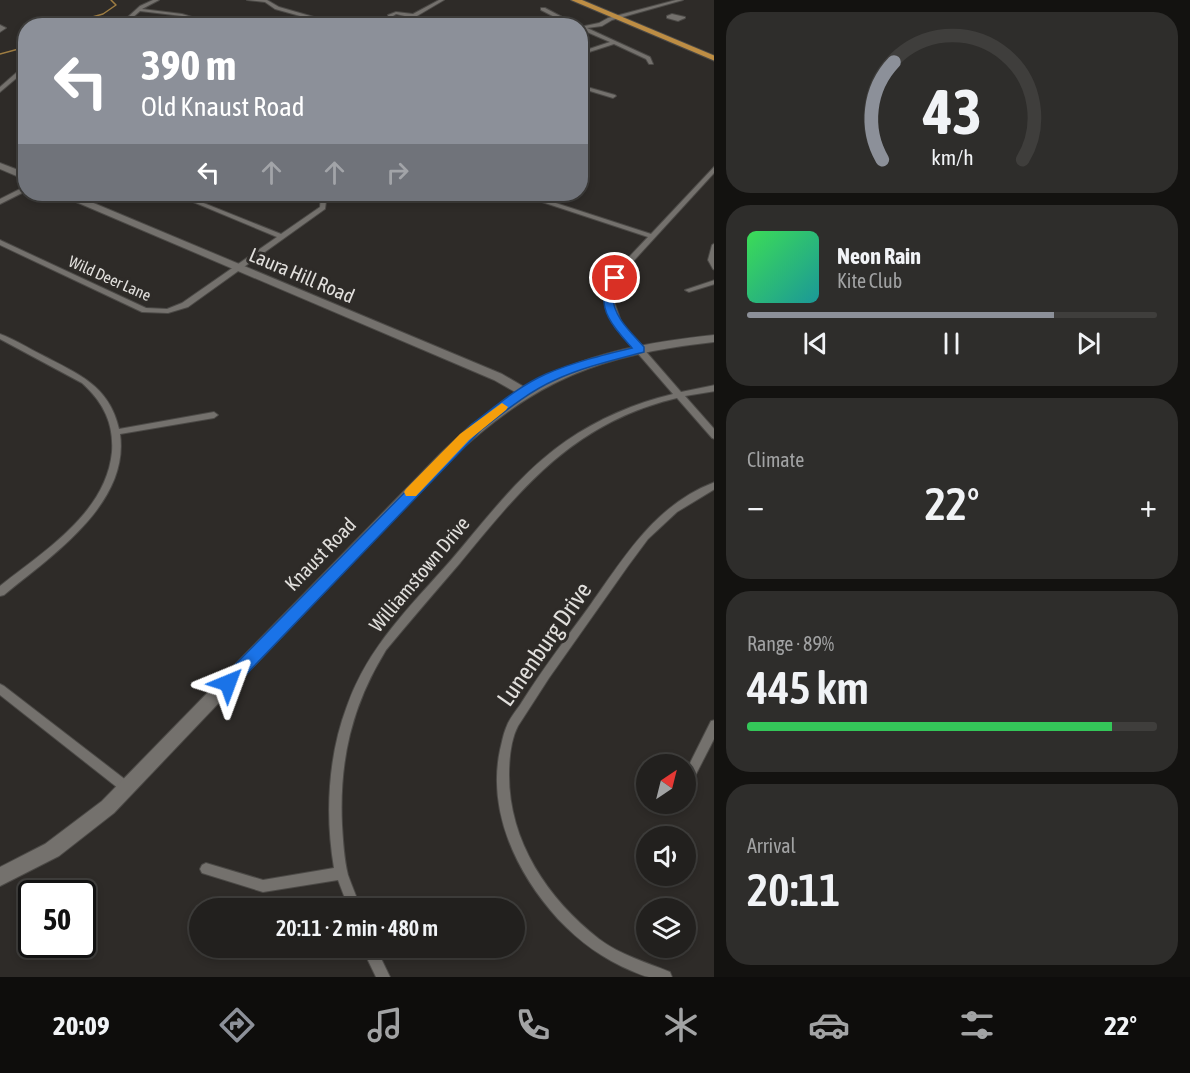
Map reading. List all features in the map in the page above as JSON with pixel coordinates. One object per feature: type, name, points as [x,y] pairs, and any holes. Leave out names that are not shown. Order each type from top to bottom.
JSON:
[{"type":"main road","points":[[575,0],[614,19],[714,59]]},
{"type":"main road","points":[[0,166],[18,174]]},
{"type":"main road","name":"Laura Hill Road","points":[[82,201],[498,377],[524,392]]},
{"type":"main road","name":"Knaust Road","points":[[0,877],[29,863],[68,839],[108,807],[476,427],[524,392],[550,377],[581,365],[640,349],[714,338]]},
{"type":"street","points":[[130,18],[157,0]]},
{"type":"street","points":[[249,0],[265,0],[277,8],[313,18]]},
{"type":"street","points":[[411,18],[442,0]]},
{"type":"street","points":[[588,27],[595,27],[652,7],[681,0]]},
{"type":"street","points":[[652,7],[671,15]]},
{"type":"street","points":[[543,9],[562,18]]},
{"type":"street","points":[[139,10],[192,18]]},
{"type":"street","points":[[396,18],[390,15],[396,13],[414,16]]},
{"type":"street","points":[[0,26],[4,28],[0,31]]},
{"type":"street","points":[[588,30],[648,58],[651,63]]},
{"type":"street","points":[[588,51],[613,43]]},
{"type":"street","points":[[0,90],[18,74]]},
{"type":"street","points":[[588,88],[613,96]]},
{"type":"street","points":[[714,168],[615,278],[608,296],[618,325],[714,436]]},
{"type":"street","points":[[0,202],[18,192]]},
{"type":"street","points":[[194,201],[280,236]]},
{"type":"street","name":"Wild Deer Lane","points":[[0,242],[145,310],[157,312],[185,305],[280,236],[323,208],[324,201]]},
{"type":"street","points":[[544,201],[652,236]]},
{"type":"street","points":[[714,245],[711,260],[714,268]]},
{"type":"street","points":[[689,290],[714,282]]},
{"type":"street","points":[[0,336],[85,381],[105,401],[116,432],[116,463],[104,495],[63,539],[0,592]]},
{"type":"street","name":"Williamstown Drive","points":[[351,898],[342,873],[337,832],[335,784],[338,757],[343,731],[354,699],[366,670],[382,647],[518,489],[549,459],[597,426],[644,405],[714,388]]},
{"type":"street","points":[[116,432],[214,415]]},
{"type":"street","name":"Lunenburg Drive","points":[[664,977],[635,966],[596,945],[562,914],[533,878],[513,840],[503,802],[502,767],[509,732],[529,698],[643,539],[667,514],[714,485]]},
{"type":"street","points":[[0,689],[128,788]]},
{"type":"street","points":[[696,762],[714,725]]},
{"type":"street","points":[[206,870],[263,886],[342,873]]},
{"type":"street","points":[[374,958],[383,977]]},
{"type":"waterway","points":[[89,18],[103,14],[116,5],[111,0]]},
{"type":"waterway","points":[[0,54],[18,49]]},
{"type":"slow traffic","points":[[411,492],[465,437],[502,407]]},
{"type":"route","points":[[228,683],[446,456],[494,412],[550,377],[581,365],[640,349],[618,325],[612,312],[608,296],[610,284],[615,278]]}]
